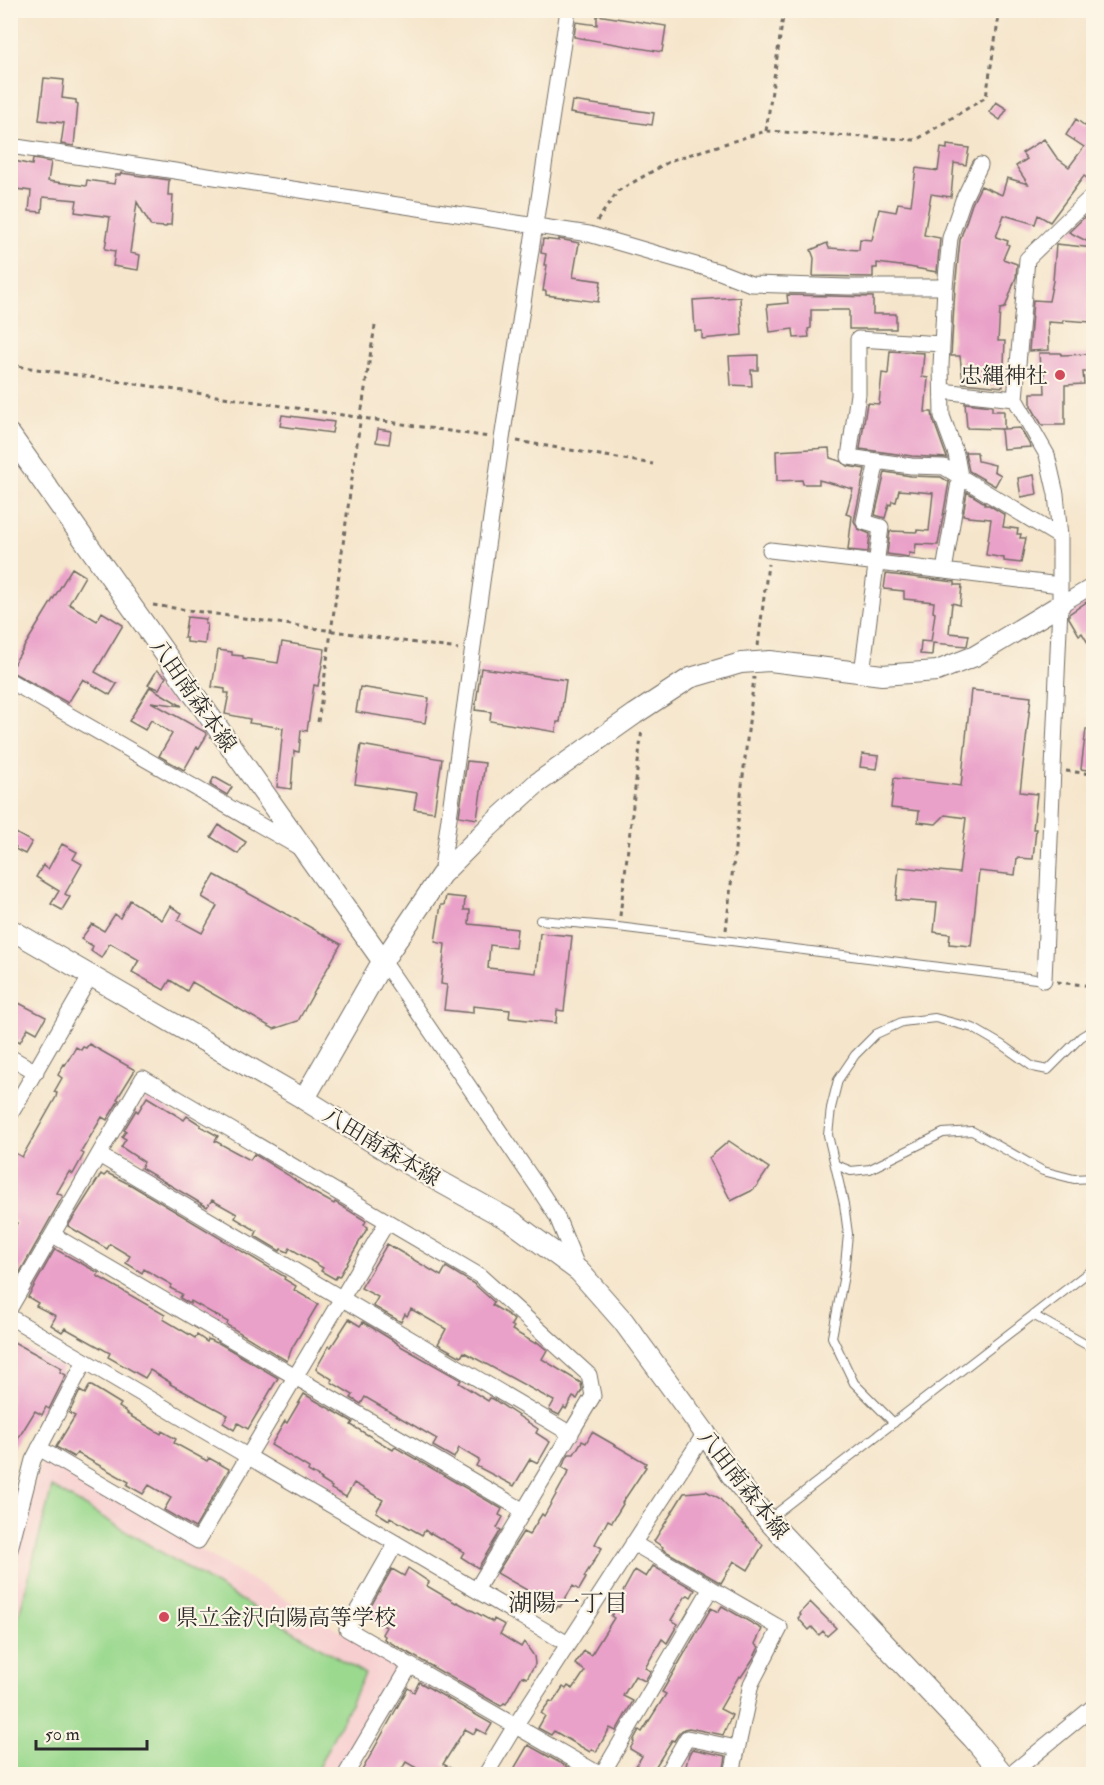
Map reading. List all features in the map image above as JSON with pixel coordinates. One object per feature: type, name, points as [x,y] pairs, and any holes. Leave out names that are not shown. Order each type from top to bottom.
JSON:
[{"type":"main road","name":"八田南森本線","points":[[10,435],[382,961],[304,1098],[410,1165],[511,1221],[579,1271],[623,1322],[705,1433],[731,1474],[768,1520],[965,1730],[1003,1774]]},
{"type":"street","points":[[441,875],[502,439],[568,11]]},
{"type":"street","points":[[10,146],[589,234],[720,272],[751,284],[945,287]]},
{"type":"street","points":[[944,571],[960,476],[956,454],[942,416],[945,287],[950,238],[963,200],[980,165]]},
{"type":"street","points":[[1044,980],[1060,595],[1060,537],[1056,494],[1047,455],[1015,399],[1027,259],[1094,194]]},
{"type":"street","points":[[942,344],[858,339],[858,394],[849,457],[911,466],[944,467],[1060,537]]},
{"type":"street","points":[[942,391],[1015,399]]},
{"type":"street","points":[[862,673],[881,527],[864,522],[877,461]]},
{"type":"street","points":[[770,550],[944,571],[1060,595]]},
{"type":"street","points":[[579,1271],[556,1217],[537,1186],[382,961],[441,875],[536,784],[690,678],[741,663],[770,661],[882,675],[937,671],[975,656],[1060,595],[1094,585]]},
{"type":"street","points":[[10,681],[305,851]]},
{"type":"street","points":[[10,929],[304,1098]]},
{"type":"street","points":[[10,1115],[91,975]]},
{"type":"street","points":[[10,1057],[36,1072]]},
{"type":"street","points":[[10,1308],[143,1078],[480,1276],[589,1375],[593,1396],[476,1590]]},
{"type":"street","points":[[99,1155],[571,1434]]},
{"type":"street","points":[[39,1448],[198,1541],[387,1222]]},
{"type":"street","points":[[53,1234],[524,1511]]},
{"type":"street","points":[[10,1317],[568,1644]]},
{"type":"street","points":[[10,1549],[33,1460],[85,1361]]},
{"type":"street","points":[[486,1774],[514,1726],[705,1433]]},
{"type":"street","points":[[396,1543],[347,1629],[601,1774],[711,1588]]},
{"type":"street","points":[[633,1543],[780,1628],[751,1684],[732,1774]]},
{"type":"street","points":[[346,1774],[410,1666]]},
{"type":"street","points":[[1011,1774],[1094,1706]]},
{"type":"street","points":[[666,1774],[687,1738],[737,1748]]},
{"type":"lane","points":[[540,921],[618,927],[1044,980]]},
{"type":"lane","points":[[894,1423],[854,1383],[832,1337],[844,1275],[848,1234],[836,1165],[828,1135],[831,1108],[838,1080],[855,1054],[876,1034],[902,1022],[935,1018],[973,1028],[1033,1067],[1048,1070],[1081,1037],[1094,1029]]},
{"type":"lane","points":[[836,1165],[851,1172],[870,1169],[943,1133],[972,1131],[1043,1171],[1074,1179],[1094,1178]]},
{"type":"lane","points":[[768,1520],[1094,1268]]},
{"type":"lane","points":[[1033,1315],[1094,1349]]},
{"type":"path","points":[[766,131],[784,10]]},
{"type":"path","points":[[589,234],[618,191],[672,160],[766,131],[916,140],[986,97],[1000,10]]},
{"type":"path","points":[[318,722],[360,417],[375,326]]},
{"type":"path","points":[[10,365],[360,417],[653,464]]},
{"type":"path","points":[[724,940],[770,550]]},
{"type":"path","points":[[129,602],[472,651]]},
{"type":"path","points":[[618,927],[642,728],[635,714]]},
{"type":"path","points":[[1053,769],[1094,774]]},
{"type":"path","points":[[1044,980],[1094,986]]},
{"type":"shaded area","name":"県立金沢向陽高等学校","points":[[47,1461],[394,1662],[398,1671],[337,1774],[11,1774],[11,1573],[40,1465]]},
{"type":"green space","name":"県立金沢向陽高等学校","points":[[52,1487],[365,1674],[315,1774],[11,1774],[11,1646]]},
{"type":"building","points":[[597,15],[666,26],[662,52],[574,37],[576,22],[597,25]]},
{"type":"building","points":[[44,78],[64,80],[62,98],[76,100],[78,104],[74,146],[61,144],[64,123],[39,120]]},
{"type":"building","points":[[572,101],[654,113],[652,125],[570,113]]},
{"type":"building","points":[[996,102],[1007,109],[1000,120],[989,112]]},
{"type":"building","points":[[1094,114],[1094,183],[1084,176],[1050,222],[1038,215],[1035,224],[1004,215],[996,237],[1008,241],[1009,245],[1003,259],[1017,264],[1016,277],[1005,308],[1000,309],[998,341],[1005,341],[1003,387],[963,383],[960,356],[951,356],[960,240],[972,204],[981,186],[1002,195],[1007,178],[1028,184],[1016,166],[1027,159],[1022,153],[1044,139],[1057,158],[1069,167],[1084,147],[1066,135],[1076,119],[1085,126]]},
{"type":"building","points":[[947,145],[969,148],[966,165],[954,163],[951,197],[931,194],[924,235],[940,238],[937,272],[877,263],[877,268],[873,268],[873,277],[813,276],[814,258],[811,250],[827,243],[829,248],[859,250],[860,239],[872,240],[879,209],[896,212],[898,203],[911,205],[916,168],[938,171],[941,148],[947,149]]},
{"type":"building","points":[[33,159],[51,162],[48,181],[86,186],[87,180],[114,184],[116,175],[121,173],[169,180],[168,195],[173,195],[171,225],[151,226],[137,202],[130,253],[140,255],[138,270],[113,266],[115,251],[105,249],[110,217],[75,212],[77,200],[43,197],[42,212],[29,211],[31,191],[16,189],[17,183],[10,182],[10,160],[32,165]]},
{"type":"building","points":[[1094,208],[1094,245],[1069,232]]},
{"type":"building","points":[[543,239],[579,243],[573,277],[601,281],[598,302],[546,295],[546,291],[543,291],[547,265],[544,265],[546,254],[541,253]]},
{"type":"building","points":[[1056,244],[1094,248],[1091,322],[1063,320],[1063,323],[1048,322],[1049,350],[1029,351],[1033,300],[1049,301]]},
{"type":"building","points":[[787,295],[873,297],[873,314],[896,314],[896,329],[849,329],[849,310],[811,310],[809,337],[794,338],[793,329],[770,332],[767,305],[788,303]]},
{"type":"building","points":[[740,297],[742,335],[702,339],[702,331],[695,331],[693,300]]},
{"type":"building","points":[[890,351],[924,353],[922,377],[928,378],[925,412],[932,412],[947,458],[860,449],[867,403],[879,404],[882,373],[888,374]]},
{"type":"building","points":[[1039,353],[1094,354],[1094,372],[1083,372],[1084,384],[1065,385],[1065,425],[1042,425],[1031,406],[1031,393],[1045,393],[1044,370],[1040,370]]},
{"type":"building","points":[[758,355],[758,370],[751,370],[752,386],[731,385],[729,356]]},
{"type":"building","points":[[965,403],[992,406],[992,411],[1004,411],[1004,429],[1020,428],[1031,447],[1003,449],[1001,430],[1003,429],[967,428]]},
{"type":"building","points":[[282,415],[334,422],[332,433],[280,426]]},
{"type":"building","points":[[378,429],[391,431],[389,444],[376,442]]},
{"type":"building","points":[[829,448],[830,458],[847,466],[865,469],[854,521],[858,529],[870,534],[868,552],[848,550],[852,516],[846,514],[853,489],[819,480],[819,484],[803,484],[802,480],[777,481],[776,451]]},
{"type":"building","points":[[965,452],[977,452],[978,461],[995,465],[994,471],[1001,475],[995,486],[969,471]]},
{"type":"building","points":[[885,472],[941,477],[949,482],[938,545],[916,544],[915,554],[909,553],[909,557],[887,554],[890,531],[929,531],[933,493],[899,490],[896,502],[892,501],[891,505],[889,504],[885,518],[875,515]]},
{"type":"building","points":[[1034,475],[1037,494],[1021,497],[1018,478]]},
{"type":"building","points":[[967,492],[985,503],[984,505],[989,505],[1005,515],[1003,527],[1018,529],[1017,534],[1021,534],[1020,538],[1026,538],[1021,563],[1004,561],[1004,558],[986,555],[991,519],[963,515]]},
{"type":"building","points":[[72,568],[85,576],[69,604],[97,621],[102,612],[123,625],[95,672],[117,684],[110,695],[83,679],[68,703],[10,670]]},
{"type":"building","points":[[886,574],[955,582],[955,585],[962,585],[960,605],[952,603],[949,633],[969,635],[967,646],[933,643],[932,655],[920,654],[921,641],[931,642],[935,613],[933,612],[934,602],[904,599],[904,591],[884,589]]},
{"type":"building","points":[[1094,597],[1094,653],[1082,633],[1079,635],[1069,614]]},
{"type":"building","points":[[187,617],[206,619],[205,644],[187,642],[187,638],[184,638]]},
{"type":"building","points":[[282,642],[325,649],[318,686],[314,685],[307,731],[301,730],[299,752],[294,751],[291,789],[277,787],[283,728],[249,723],[250,719],[225,714],[229,693],[225,693],[225,689],[212,687],[218,650],[232,652],[232,655],[243,656],[243,658],[278,663]]},
{"type":"building","points":[[481,668],[566,680],[560,722],[557,722],[556,732],[490,721],[491,712],[475,710]]},
{"type":"building","points":[[157,670],[166,677],[159,689],[148,685]]},
{"type":"building","points":[[150,687],[182,706],[151,702],[207,735],[184,770],[159,756],[172,734],[151,720],[145,730],[129,721]]},
{"type":"building","points":[[360,687],[429,698],[425,723],[356,712]]},
{"type":"building","points":[[971,690],[1031,697],[1020,792],[1037,794],[1033,829],[1036,829],[1033,859],[1017,858],[1015,875],[979,871],[971,946],[949,944],[950,934],[934,932],[937,903],[896,900],[899,867],[959,873],[966,818],[945,815],[936,824],[918,822],[919,811],[891,808],[894,778],[961,786]]},
{"type":"building","points":[[1086,729],[1094,729],[1094,771],[1081,769]]},
{"type":"building","points":[[361,745],[442,759],[434,812],[414,809],[417,793],[355,784]]},
{"type":"building","points":[[862,754],[879,756],[877,769],[860,767]]},
{"type":"building","points":[[467,761],[485,763],[477,819],[459,816]]},
{"type":"building","points":[[214,777],[232,787],[227,795],[210,785]]},
{"type":"building","points":[[219,825],[246,842],[238,854],[211,837]]},
{"type":"building","points":[[10,830],[32,842],[25,854],[10,844]]},
{"type":"building","points":[[62,844],[77,852],[73,859],[82,864],[65,894],[70,897],[62,910],[51,904],[59,891],[36,877],[43,865],[48,869]]},
{"type":"building","points":[[215,875],[341,944],[298,1021],[274,1029],[192,982],[187,991],[170,980],[164,990],[132,972],[139,960],[110,943],[101,958],[91,951],[93,946],[81,939],[92,924],[104,931],[115,914],[120,918],[130,900],[162,920],[170,906],[182,913],[178,920],[202,933],[217,906],[202,897]]},
{"type":"building","points":[[446,896],[465,898],[464,910],[470,910],[469,924],[517,929],[515,948],[490,945],[488,968],[536,973],[540,933],[572,936],[564,1011],[557,1010],[556,1023],[509,1018],[510,1010],[473,1006],[473,1013],[444,1010],[447,985],[441,984],[445,944],[435,942],[441,905],[444,905]]},
{"type":"building","points":[[15,1001],[46,1017],[37,1033],[28,1028],[20,1042],[10,1036],[10,1010]]},
{"type":"building","points":[[89,1044],[135,1070],[107,1120],[102,1117],[81,1152],[84,1154],[73,1174],[69,1172],[57,1193],[63,1196],[11,1288],[10,1235],[17,1223],[10,1219],[10,1161],[15,1153],[22,1157],[56,1097],[57,1093],[54,1092],[62,1078],[58,1075],[64,1064],[76,1047],[81,1050]]},
{"type":"building","points":[[147,1097],[184,1120],[187,1116],[218,1136],[215,1141],[250,1160],[254,1154],[309,1190],[334,1204],[335,1202],[366,1221],[364,1225],[368,1227],[339,1277],[335,1279],[321,1271],[323,1268],[290,1248],[288,1252],[281,1249],[280,1251],[255,1236],[257,1231],[235,1218],[237,1214],[212,1200],[207,1207],[141,1168],[144,1162],[121,1147],[126,1139],[122,1137],[126,1131],[124,1130]]},
{"type":"building","points":[[729,1141],[769,1168],[757,1186],[731,1201],[709,1158]]},
{"type":"building","points":[[107,1173],[285,1277],[284,1279],[296,1286],[294,1290],[318,1304],[292,1348],[287,1361],[227,1325],[228,1322],[191,1301],[190,1304],[180,1298],[182,1294],[170,1288],[172,1285],[144,1269],[142,1273],[126,1263],[130,1256],[110,1244],[107,1249],[68,1226],[101,1174],[104,1176]]},
{"type":"building","points":[[387,1244],[441,1276],[446,1267],[474,1284],[494,1302],[492,1305],[514,1320],[511,1325],[514,1327],[512,1330],[536,1344],[537,1342],[547,1350],[542,1359],[581,1383],[582,1390],[577,1399],[573,1397],[566,1409],[564,1407],[559,1415],[549,1410],[554,1401],[464,1352],[461,1357],[438,1344],[446,1329],[411,1309],[401,1322],[373,1306],[378,1297],[361,1288]]},
{"type":"building","points":[[55,1249],[99,1273],[97,1276],[165,1315],[163,1319],[195,1338],[197,1335],[207,1342],[208,1339],[217,1342],[278,1378],[248,1429],[238,1423],[234,1430],[223,1423],[228,1415],[170,1384],[150,1370],[145,1378],[108,1357],[110,1353],[65,1328],[62,1332],[51,1325],[56,1316],[36,1306],[38,1303],[28,1297]]},
{"type":"building","points":[[349,1319],[360,1326],[363,1322],[461,1380],[459,1383],[488,1401],[490,1398],[493,1399],[538,1429],[536,1433],[550,1442],[538,1463],[530,1459],[514,1486],[476,1466],[479,1460],[459,1448],[454,1458],[433,1446],[437,1439],[365,1397],[361,1404],[351,1398],[353,1395],[331,1382],[332,1379],[316,1369],[329,1346],[331,1347]]},
{"type":"building","points":[[10,1340],[62,1368],[60,1372],[66,1375],[49,1409],[46,1407],[42,1415],[35,1411],[10,1452]]},
{"type":"building","points":[[90,1385],[121,1404],[119,1407],[127,1414],[161,1434],[162,1431],[176,1439],[174,1443],[207,1461],[209,1458],[229,1469],[195,1528],[164,1510],[171,1498],[149,1485],[143,1494],[127,1485],[129,1482],[77,1453],[74,1457],[56,1447],[75,1416],[69,1413],[80,1391],[85,1394]]},
{"type":"building","points":[[304,1394],[353,1422],[351,1425],[393,1450],[395,1447],[502,1509],[499,1515],[503,1517],[497,1528],[501,1530],[478,1568],[461,1557],[464,1552],[431,1533],[425,1530],[422,1535],[376,1512],[383,1500],[354,1483],[346,1497],[331,1489],[332,1487],[322,1479],[308,1471],[309,1468],[271,1445]]},
{"type":"building","points":[[592,1432],[646,1463],[644,1466],[646,1467],[612,1522],[608,1520],[595,1544],[602,1548],[584,1577],[586,1578],[579,1590],[573,1586],[560,1607],[556,1609],[545,1603],[542,1609],[530,1601],[534,1594],[497,1573],[523,1532],[529,1535],[542,1514],[544,1516],[569,1471],[562,1467],[569,1454],[574,1454],[582,1441],[586,1443]]},
{"type":"building","points":[[706,1491],[719,1498],[763,1545],[748,1570],[734,1561],[721,1583],[662,1549],[663,1547],[654,1541],[684,1493]]},
{"type":"building","points":[[653,1566],[695,1590],[691,1597],[688,1595],[685,1597],[671,1620],[678,1624],[667,1643],[662,1639],[645,1668],[651,1671],[645,1681],[635,1676],[623,1696],[633,1701],[616,1731],[610,1728],[596,1752],[592,1749],[590,1752],[554,1731],[551,1735],[538,1728],[545,1716],[541,1713],[550,1701],[553,1702],[563,1687],[566,1689],[568,1686],[573,1689],[585,1671],[575,1664],[584,1651],[591,1655],[614,1618],[611,1616],[617,1607],[615,1606],[635,1570],[646,1577]]},
{"type":"building","points":[[408,1568],[429,1582],[427,1586],[493,1622],[494,1619],[505,1625],[500,1634],[521,1647],[524,1642],[534,1656],[535,1664],[527,1678],[522,1676],[506,1704],[501,1706],[384,1639],[385,1636],[382,1634],[386,1627],[366,1615],[392,1569],[404,1576]]},
{"type":"building","points":[[810,1602],[836,1628],[827,1636],[823,1631],[819,1635],[812,1627],[809,1630],[798,1618]]},
{"type":"building","points":[[722,1606],[762,1629],[755,1644],[759,1647],[753,1659],[741,1677],[739,1676],[720,1709],[732,1715],[723,1735],[684,1729],[674,1741],[672,1740],[651,1774],[631,1774],[642,1756],[630,1749],[633,1741],[639,1730],[642,1732],[666,1694],[662,1692],[711,1608],[718,1612]]},
{"type":"building","points":[[419,1682],[492,1724],[486,1734],[477,1729],[474,1734],[465,1729],[443,1764],[462,1774],[427,1774],[406,1762],[399,1774],[360,1774],[408,1688],[414,1692]]},
{"type":"building","points":[[528,1745],[580,1774],[511,1774]]},
{"type":"building","points":[[692,1749],[726,1756],[723,1774],[684,1774]]},
{"type":"place","name":"忠縄神社","points":[[1060,375]]},
{"type":"place","name":"県立金沢向陽高等学校","points":[[164,1617]]},
{"type":"district","name":"湖陽一丁目","points":[[568,1603]]}]
